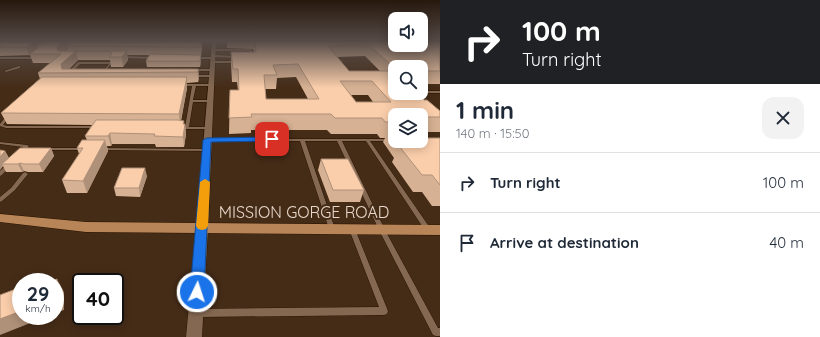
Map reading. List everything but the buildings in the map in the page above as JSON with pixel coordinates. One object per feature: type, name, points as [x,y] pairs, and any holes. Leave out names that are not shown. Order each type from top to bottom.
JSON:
[{"type":"main road","points":[[194,337],[214,57]]},
{"type":"main road","name":"MISSION GORGE ROAD","points":[[0,218],[86,227],[437,231]]},
{"type":"lane","points":[[0,58],[33,57]]},
{"type":"lane","points":[[214,57],[237,62]]},
{"type":"lane","points":[[190,58],[252,57],[253,62]]},
{"type":"lane","points":[[118,58],[158,58]]},
{"type":"lane","points":[[74,76],[66,76],[79,63],[111,63],[106,69]]},
{"type":"lane","points":[[6,71],[19,67]]},
{"type":"lane","points":[[73,69],[80,69]]},
{"type":"lane","points":[[99,69],[113,70]]},
{"type":"lane","points":[[189,70],[212,73]]},
{"type":"lane","points":[[189,76],[212,73]]},
{"type":"lane","points":[[178,85],[212,85]]},
{"type":"lane","points":[[187,128],[194,85]]},
{"type":"lane","points":[[428,92],[440,92]]},
{"type":"lane","points":[[191,101],[210,101]]},
{"type":"lane","points":[[11,114],[1,124],[6,127],[100,127]]},
{"type":"lane","points":[[171,128],[208,128]]},
{"type":"lane","points":[[302,140],[332,229]]},
{"type":"lane","points":[[99,149],[302,140],[388,140]]},
{"type":"lane","points":[[339,140],[382,230],[438,332]]},
{"type":"lane","points":[[367,140],[437,231]]},
{"type":"lane","points":[[0,143],[27,146],[18,156]]},
{"type":"lane","points":[[38,148],[91,149]]},
{"type":"lane","points":[[0,174],[14,160]]},
{"type":"lane","points":[[0,200],[13,189],[25,174]]},
{"type":"lane","points":[[196,314],[384,311],[352,229]]},
{"type":"slow traffic","points":[[202,226],[205,182]]},
{"type":"route","points":[[197,292],[207,140],[272,139]]}]
